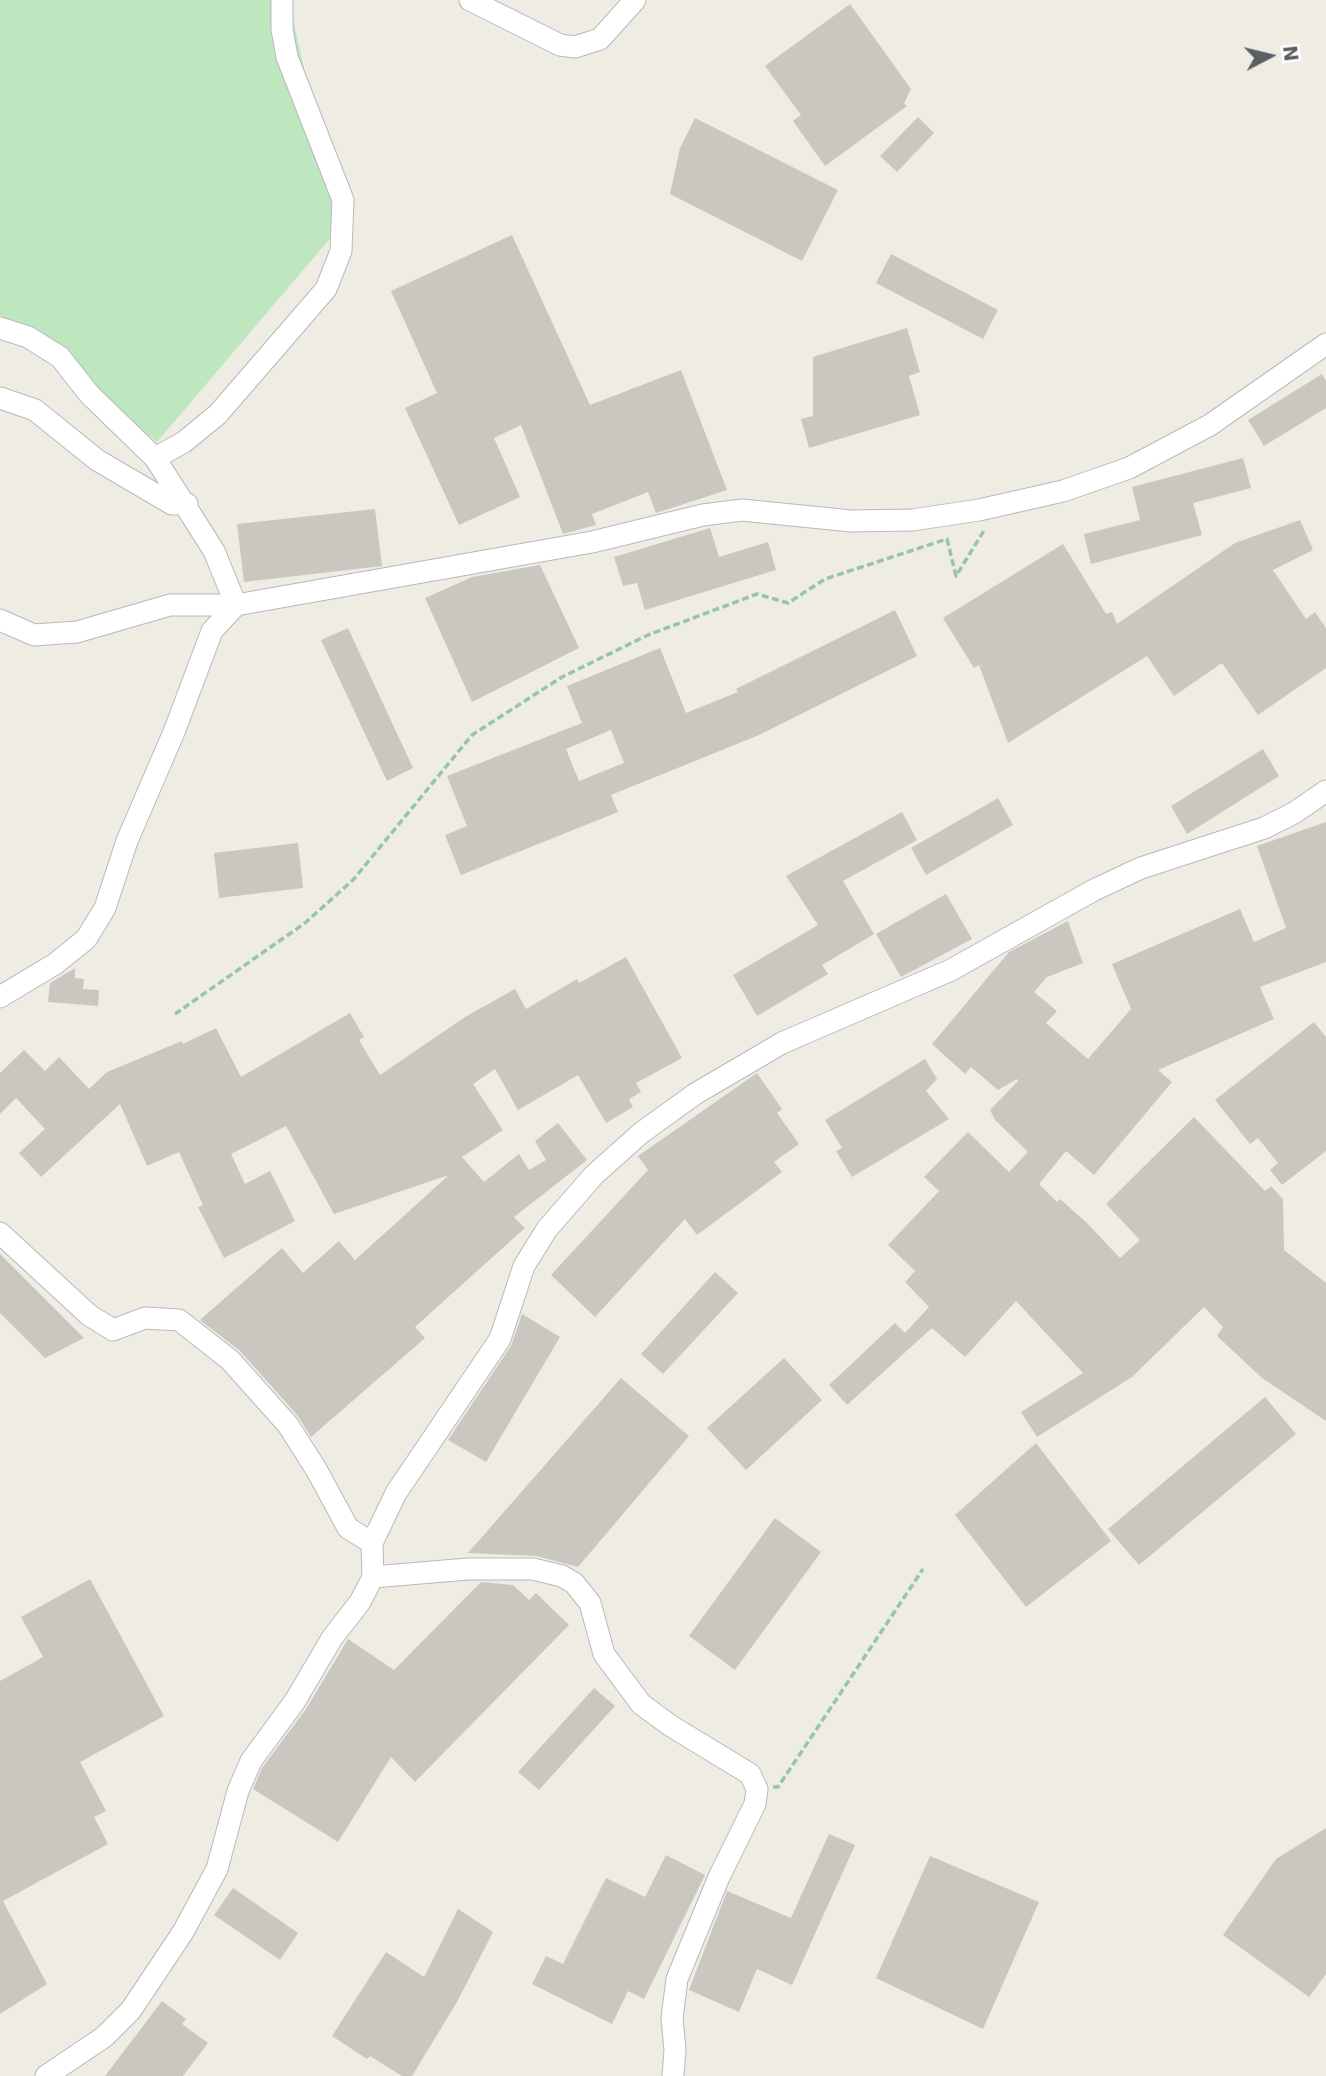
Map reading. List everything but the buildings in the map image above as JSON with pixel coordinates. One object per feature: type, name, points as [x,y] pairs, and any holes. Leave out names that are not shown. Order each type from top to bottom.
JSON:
[{"type":"street","points":[[155,458],[184,442],[218,414],[326,289],[341,251],[343,200],[287,57],[282,29],[282,0]]},
{"type":"street","points":[[470,0],[560,45],[575,47],[600,39],[635,0]]},
{"type":"street","points":[[0,328],[28,337],[60,357],[89,394],[155,458],[214,551],[236,606]]},
{"type":"street","points":[[0,620],[34,635],[66,633],[170,605],[236,606],[592,542],[703,514],[742,510],[851,521],[912,520],[999,506],[1063,491],[1129,468],[1210,425],[1326,344]]},
{"type":"street","points":[[0,398],[35,410],[97,460],[172,504],[187,505]]},
{"type":"street","points":[[0,997],[55,964],[86,939],[105,908],[127,841],[174,732],[212,631],[236,606]]},
{"type":"street","points":[[46,2076],[104,2037],[131,2010],[183,1932],[217,1869],[238,1791],[251,1761],[295,1701],[373,1577],[372,1543],[396,1493],[499,1339],[524,1266],[547,1229],[593,1175],[641,1133],[695,1094],[782,1043],[951,970],[1081,897],[1141,868],[1264,828],[1294,813],[1326,791]]},
{"type":"street","points":[[0,1233],[89,1315],[113,1330],[145,1318],[178,1320],[230,1360],[288,1425],[348,1528],[372,1543]]},
{"type":"street","points":[[373,1577],[494,1569],[533,1569],[562,1576],[583,1592],[590,1603],[604,1654],[625,1687],[656,1717],[746,1768],[757,1789],[755,1804],[719,1877],[677,1979],[672,2018],[675,2050],[673,2076]]},
{"type":"path","points":[[175,1014],[305,923],[354,880],[472,735],[562,677],[648,635],[757,594],[788,603],[825,579],[947,539],[956,576],[999,506]]},
{"type":"path","points":[[757,1789],[778,1787],[923,1569]]},
{"type":"green space","points":[[0,0],[289,0],[339,228],[157,442],[0,315]]}]
